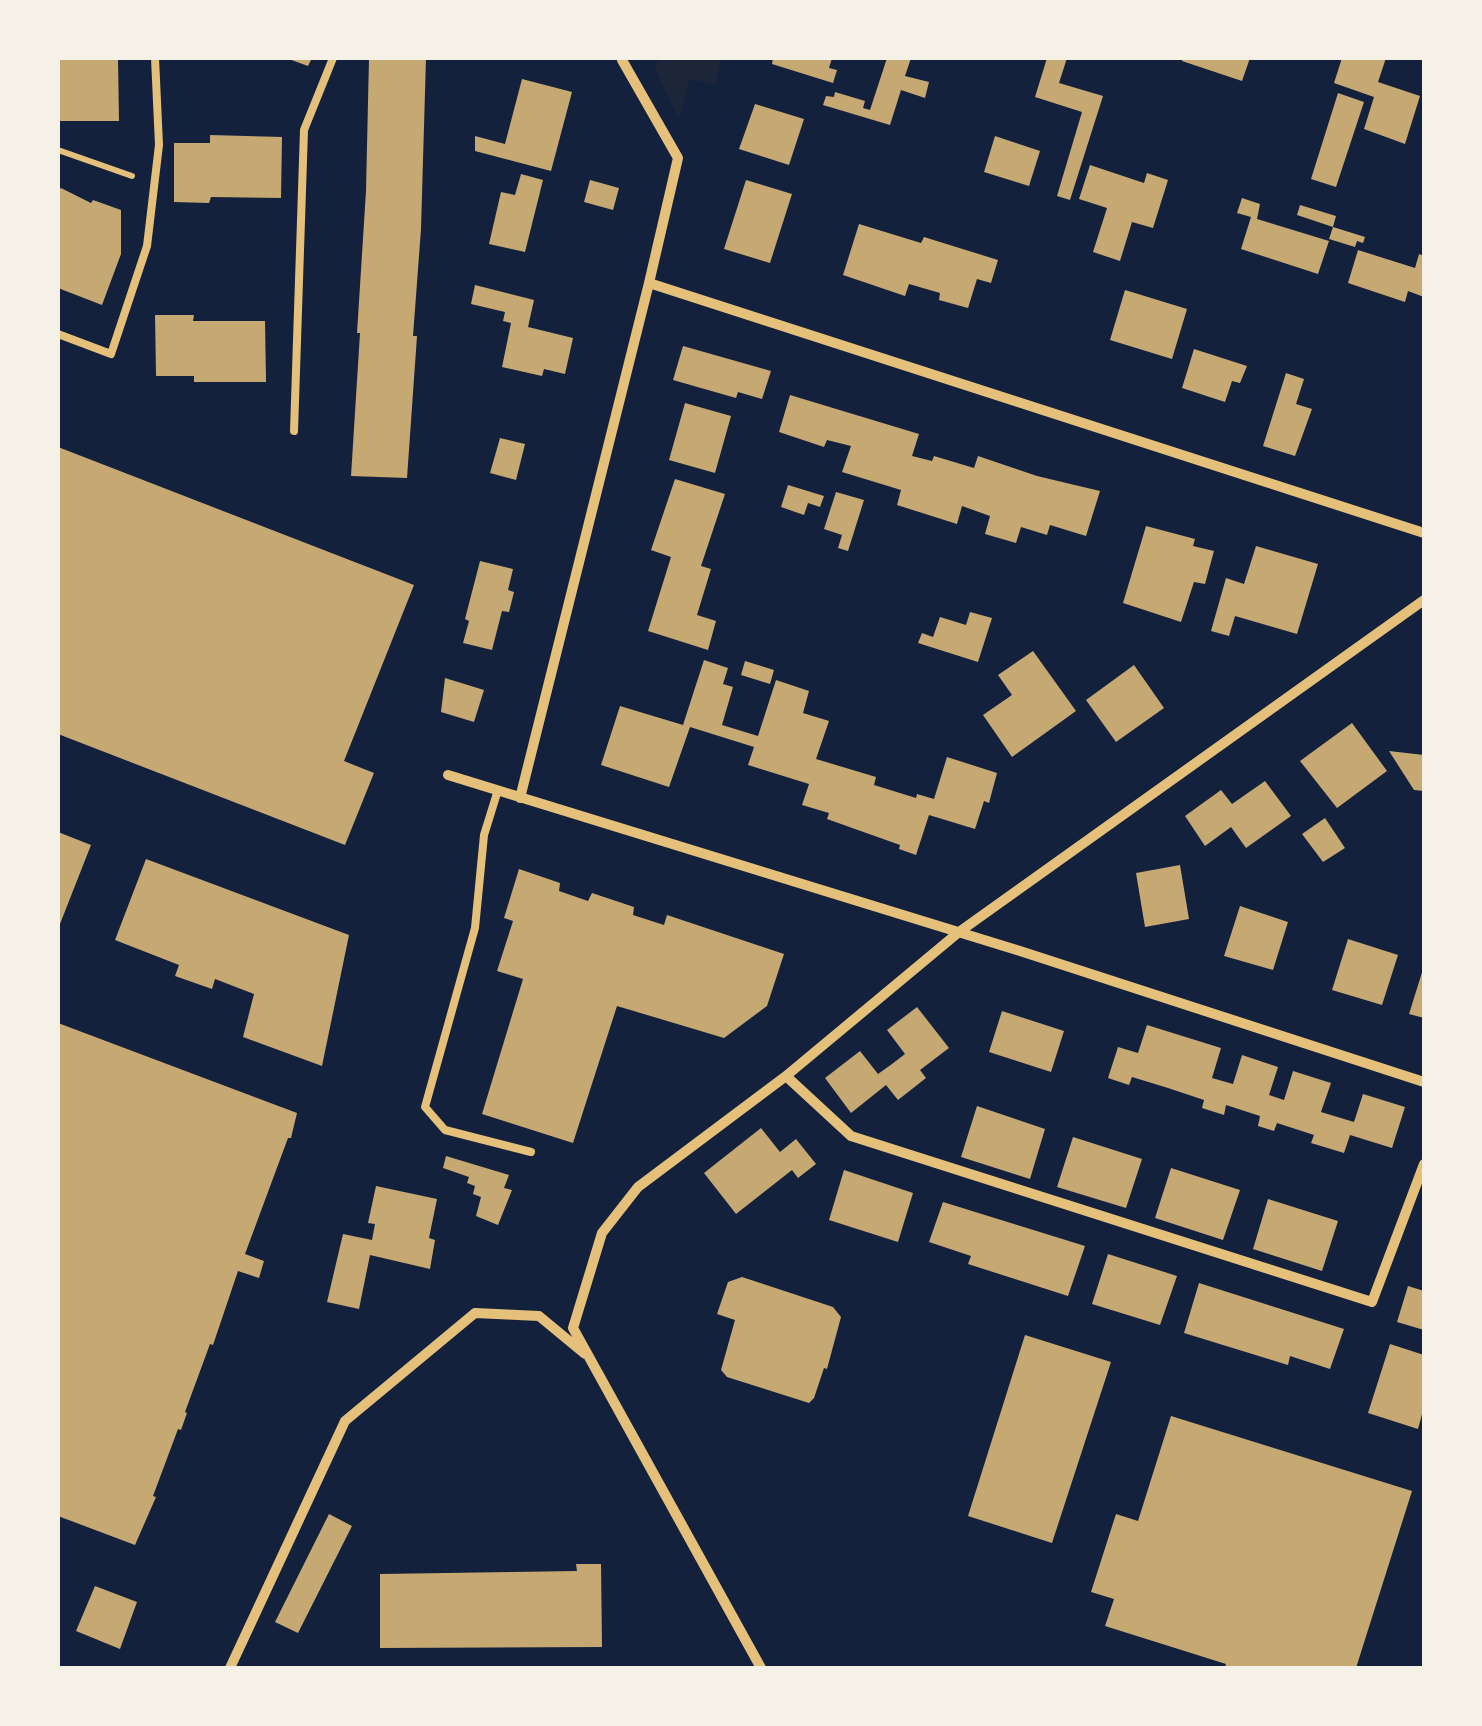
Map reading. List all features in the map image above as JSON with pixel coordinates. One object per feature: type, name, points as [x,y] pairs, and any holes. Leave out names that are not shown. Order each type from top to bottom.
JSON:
[{"type":"street","points":[[520,798],[678,158],[622,58]]},
{"type":"street","points":[[649,283],[1424,533]]},
{"type":"street","points":[[761,1668],[574,1328],[602,1233],[638,1187],[786,1076],[959,932],[1424,600]]},
{"type":"street","points":[[448,775],[959,932],[1424,1082]]},
{"type":"street","points":[[786,1076],[852,1136],[1372,1302],[1424,1164]]},
{"type":"street","points":[[230,1668],[346,1421],[474,1313],[539,1316],[590,1358]]},
{"type":"lane","points":[[58,334],[111,354],[147,246],[159,144],[156,58]]},
{"type":"lane","points":[[294,431],[304,130],[333,58]]},
{"type":"lane","points":[[498,790],[484,835],[475,928],[425,1107],[445,1130],[531,1152]]},
{"type":"path","points":[[58,150],[137,178],[153,190]]},
{"type":"shaded area","points":[[659,58],[722,58],[715,85],[690,79],[679,120],[655,69]]},
{"type":"building","points":[[58,58],[118,58],[119,121],[58,121]]},
{"type":"building","points":[[286,58],[312,58],[308,66]]},
{"type":"building","points":[[369,58],[426,58],[413,336],[417,336],[407,478],[351,476]]},
{"type":"building","points":[[773,58],[832,58],[829,68],[837,70],[833,83],[772,64]]},
{"type":"building","points":[[887,58],[911,58],[905,76],[929,82],[925,98],[901,90],[890,125],[823,105],[826,96],[834,97],[835,92],[865,101],[863,108],[870,110]]},
{"type":"building","points":[[1047,58],[1067,58],[1059,83],[1103,96],[1070,200],[1057,196],[1082,112],[1035,97]]},
{"type":"building","points":[[1250,58],[1242,81],[1182,61]]},
{"type":"building","points":[[1342,58],[1386,58],[1378,82],[1420,96],[1405,144],[1364,129],[1374,97],[1334,83]]},
{"type":"building","points":[[522,79],[572,92],[551,171],[475,151],[475,136],[505,144]]},
{"type":"building","points":[[1338,93],[1364,102],[1336,187],[1311,179]]},
{"type":"building","points":[[755,104],[804,119],[789,165],[739,149]]},
{"type":"building","points":[[210,135],[282,137],[281,198],[211,197],[209,203],[174,202],[174,143],[210,143]]},
{"type":"building","points":[[995,136],[1040,151],[1029,186],[984,172]]},
{"type":"building","points":[[1090,165],[1144,183],[1147,173],[1168,180],[1153,228],[1132,222],[1120,261],[1093,252],[1107,208],[1079,199]]},
{"type":"building","points":[[521,174],[543,180],[525,252],[489,244],[501,192],[515,195]]},
{"type":"building","points":[[590,180],[619,188],[613,210],[584,202]]},
{"type":"building","points":[[746,180],[792,194],[770,263],[724,249]]},
{"type":"building","points":[[61,188],[91,203],[93,200],[121,210],[121,254],[102,305],[58,288]]},
{"type":"building","points":[[1242,198],[1260,204],[1257,219],[1329,241],[1318,274],[1241,249],[1251,217],[1237,213]]},
{"type":"building","points":[[1300,205],[1336,216],[1333,227],[1297,215]]},
{"type":"building","points":[[859,224],[921,243],[924,237],[998,260],[991,283],[977,279],[968,308],[939,300],[940,293],[909,284],[905,296],[843,275]]},
{"type":"building","points":[[1333,227],[1365,237],[1363,243],[1357,241],[1355,247],[1329,239]]},
{"type":"building","points":[[1358,250],[1415,268],[1419,254],[1424,256],[1424,297],[1408,291],[1405,302],[1348,283]]},
{"type":"building","points":[[475,285],[534,300],[528,327],[573,338],[565,374],[544,369],[542,376],[502,367],[511,323],[503,321],[505,312],[471,304]]},
{"type":"building","points":[[1125,290],[1187,309],[1172,359],[1110,340]]},
{"type":"building","points":[[155,315],[194,315],[193,321],[265,321],[266,382],[194,382],[194,376],[156,376]]},
{"type":"building","points":[[683,346],[771,371],[762,399],[738,392],[736,398],[673,380]]},
{"type":"building","points":[[1194,349],[1247,366],[1240,383],[1232,381],[1225,402],[1182,388]]},
{"type":"building","points":[[1286,373],[1304,379],[1296,404],[1312,409],[1295,456],[1263,446]]},
{"type":"building","points":[[790,395],[919,434],[912,456],[932,461],[934,456],[974,468],[978,456],[1100,491],[1086,536],[1050,525],[1047,535],[1021,527],[1016,543],[985,534],[990,516],[962,506],[957,524],[897,505],[901,490],[842,472],[851,446],[827,440],[824,447],[779,432]]},
{"type":"building","points":[[685,403],[731,416],[715,473],[669,460]]},
{"type":"building","points":[[500,438],[525,444],[516,480],[490,473]]},
{"type":"building","points":[[58,447],[414,585],[344,761],[374,773],[345,845],[58,734]]},
{"type":"building","points":[[675,479],[725,494],[701,566],[711,569],[697,615],[716,621],[708,650],[648,631],[671,557],[651,550]]},
{"type":"building","points":[[788,485],[824,496],[820,507],[808,503],[804,515],[781,507]]},
{"type":"building","points":[[836,492],[864,500],[848,551],[838,548],[842,535],[824,529]]},
{"type":"building","points":[[1146,526],[1195,539],[1193,546],[1214,551],[1205,584],[1194,582],[1181,622],[1123,603]]},
{"type":"building","points":[[1256,546],[1318,564],[1297,634],[1235,616],[1229,636],[1211,631],[1226,578],[1244,584]]},
{"type":"building","points":[[480,561],[513,569],[508,590],[514,592],[509,612],[502,611],[492,650],[463,643]]},
{"type":"building","points":[[970,612],[992,618],[978,662],[918,643],[922,633],[933,637],[940,617],[966,625]]},
{"type":"building","points":[[1033,651],[1076,711],[1012,757],[983,715],[1012,695],[998,675]]},
{"type":"building","points":[[704,660],[728,668],[723,684],[733,687],[722,725],[758,736],[776,680],[809,691],[803,713],[829,721],[816,759],[876,777],[874,785],[916,798],[917,794],[934,799],[947,757],[997,773],[989,803],[984,801],[975,829],[929,815],[916,855],[899,849],[900,845],[827,819],[829,813],[802,805],[809,784],[748,765],[754,747],[690,727],[669,787],[601,765],[620,706],[683,725]]},
{"type":"building","points":[[745,661],[774,670],[770,684],[741,675]]},
{"type":"building","points":[[1134,665],[1164,708],[1116,742],[1086,700]]},
{"type":"building","points":[[445,678],[484,690],[474,722],[441,712]]},
{"type":"building","points":[[1352,723],[1387,771],[1337,808],[1300,761]]},
{"type":"building","points":[[1389,751],[1424,755],[1424,791],[1414,790]]},
{"type":"building","points":[[1265,781],[1291,816],[1246,848],[1231,827],[1205,846],[1185,816],[1221,790],[1232,804]]},
{"type":"building","points":[[1325,818],[1345,848],[1323,862],[1302,834]]},
{"type":"building","points":[[58,832],[91,845],[58,929]]},
{"type":"building","points":[[146,859],[349,935],[322,1066],[243,1037],[254,994],[215,979],[212,989],[175,976],[179,965],[115,940]]},
{"type":"building","points":[[1180,865],[1189,919],[1145,927],[1136,873]]},
{"type":"building","points":[[519,869],[560,883],[559,891],[588,901],[592,893],[634,907],[633,915],[664,925],[667,915],[784,954],[767,1006],[724,1038],[617,1006],[573,1143],[482,1114],[523,979],[497,971],[513,921],[504,918]]},
{"type":"building","points":[[1240,906],[1288,922],[1273,970],[1224,956]]},
{"type":"building","points":[[1348,939],[1398,955],[1382,1005],[1332,990]]},
{"type":"building","points":[[1424,966],[1424,1018],[1409,1014]]},
{"type":"building","points":[[917,1007],[949,1048],[920,1070],[926,1078],[898,1100],[886,1085],[851,1113],[825,1078],[860,1051],[878,1074],[905,1054],[887,1030]]},
{"type":"building","points":[[1002,1011],[1064,1031],[1051,1072],[989,1052]]},
{"type":"building","points":[[58,1023],[297,1113],[291,1138],[245,1254],[264,1261],[259,1278],[238,1271],[135,1545],[58,1516]]},
{"type":"building","points":[[1147,1025],[1221,1048],[1212,1078],[1233,1084],[1242,1055],[1278,1067],[1269,1095],[1284,1100],[1293,1071],[1331,1083],[1321,1112],[1354,1122],[1363,1094],[1405,1107],[1392,1148],[1350,1135],[1344,1153],[1311,1143],[1314,1135],[1277,1123],[1274,1131],[1258,1126],[1260,1116],[1226,1105],[1224,1115],[1202,1108],[1204,1100],[1168,1088],[1132,1077],[1129,1085],[1108,1078],[1118,1047],[1138,1053]]},
{"type":"building","points":[[977,1106],[1045,1129],[1030,1179],[961,1157]]},
{"type":"building","points":[[761,1128],[780,1152],[796,1139],[816,1164],[798,1178],[792,1170],[736,1214],[704,1173]]},
{"type":"building","points":[[1073,1137],[1142,1159],[1126,1208],[1057,1187]]},
{"type":"building","points":[[446,1156],[509,1175],[504,1188],[512,1190],[498,1225],[476,1216],[481,1197],[473,1194],[475,1186],[467,1183],[469,1177],[443,1168]]},
{"type":"building","points":[[1171,1168],[1240,1190],[1223,1240],[1155,1218]]},
{"type":"building","points":[[844,1170],[913,1193],[898,1242],[829,1220]]},
{"type":"building","points":[[376,1186],[437,1199],[429,1238],[435,1240],[430,1269],[370,1255],[359,1309],[327,1302],[343,1234],[372,1240],[375,1224],[368,1223]]},
{"type":"building","points":[[1268,1199],[1338,1221],[1322,1271],[1253,1249]]},
{"type":"building","points":[[943,1202],[1085,1246],[1068,1296],[968,1264],[971,1256],[929,1242]]},
{"type":"building","points":[[1108,1254],[1177,1276],[1160,1325],[1092,1304]]},
{"type":"building","points":[[742,1277],[833,1307],[841,1317],[827,1369],[824,1368],[809,1403],[727,1377],[721,1370],[735,1320],[717,1314],[728,1282]]},
{"type":"building","points":[[1199,1283],[1344,1329],[1330,1369],[1290,1356],[1288,1365],[1184,1333]]},
{"type":"building","points":[[1408,1286],[1424,1291],[1424,1330],[1397,1322]]},
{"type":"building","points":[[1025,1335],[1111,1362],[1052,1543],[968,1516]]},
{"type":"building","points":[[1390,1344],[1424,1355],[1424,1407],[1418,1429],[1368,1413]]},
{"type":"building","points":[[1171,1416],[1412,1491],[1356,1668],[1225,1668],[1226,1664],[1105,1626],[1114,1599],[1091,1592],[1116,1514],[1138,1521]]},
{"type":"building","points":[[329,1514],[352,1526],[298,1633],[275,1622]]},
{"type":"building","points":[[576,1564],[601,1564],[602,1647],[380,1648],[380,1574],[577,1571]]},
{"type":"building","points":[[95,1586],[137,1602],[120,1649],[76,1631]]}]
